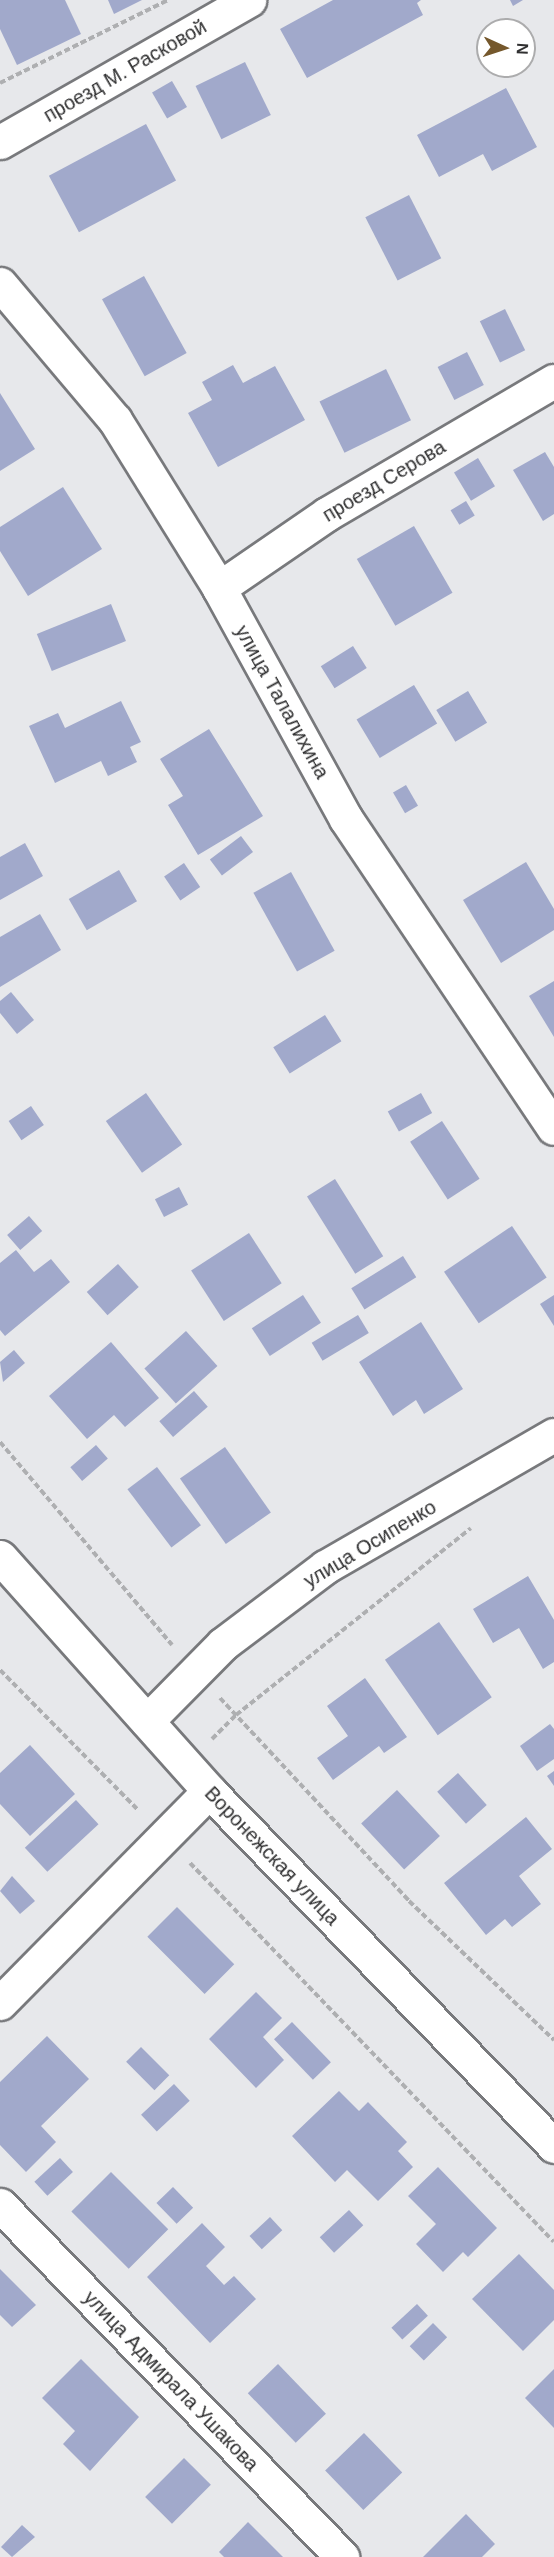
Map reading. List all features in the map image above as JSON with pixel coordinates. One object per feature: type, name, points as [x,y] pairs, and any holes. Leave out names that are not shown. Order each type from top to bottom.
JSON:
[{"type":"street","name":"проезд М. Расковой","points":[[0,142],[249,0]]},
{"type":"street","name":"улица Талалихина","points":[[0,284],[115,420],[219,588],[346,819],[554,1128]]},
{"type":"street","name":"проезд Серова","points":[[219,588],[327,514],[554,381]]},
{"type":"street","name":"улица Осипенко","points":[[147,1721],[223,1644],[326,1567],[554,1435]]},
{"type":"street","name":"Воронежская улица","points":[[0,1557],[209,1791],[554,2146]]},
{"type":"street","points":[[0,2003],[209,1791]]},
{"type":"street","name":"улица Адмирала Ушакова","points":[[0,2205],[342,2557]]},
{"type":"path","points":[[0,82],[168,0]]},
{"type":"path","points":[[0,1442],[196,1672],[409,1901],[554,2040]]},
{"type":"path","points":[[186,1765],[236,1715],[475,1525]]},
{"type":"path","points":[[0,1670],[165,1837],[554,2242]]},
{"type":"building","points":[[0,0],[65,0],[81,34],[17,65],[0,29]]},
{"type":"building","points":[[108,0],[142,0],[114,14]]},
{"type":"building","points":[[333,0],[421,0],[417,3],[423,15],[307,78],[280,29]]},
{"type":"building","points":[[510,0],[523,0],[513,6]]},
{"type":"building","points":[[245,62],[271,115],[221,139],[196,86]]},
{"type":"building","points":[[172,81],[187,107],[167,118],[152,92]]},
{"type":"building","points":[[506,88],[537,147],[492,171],[483,154],[439,177],[417,135]]},
{"type":"building","points":[[146,124],[176,181],[79,232],[49,176]]},
{"type":"building","points":[[409,195],[441,258],[398,281],[365,217]]},
{"type":"building","points":[[144,276],[187,353],[145,376],[102,299]]},
{"type":"building","points":[[505,309],[525,350],[500,363],[480,321]]},
{"type":"building","points":[[467,352],[484,385],[454,400],[438,367]]},
{"type":"building","points":[[233,365],[243,383],[275,366],[305,420],[218,467],[188,413],[212,400],[202,382]]},
{"type":"building","points":[[386,369],[411,420],[344,453],[319,401]]},
{"type":"building","points":[[0,393],[35,449],[0,471]]},
{"type":"building","points":[[545,452],[554,467],[554,514],[543,521],[513,470]]},
{"type":"building","points":[[478,458],[495,486],[471,501],[454,472]]},
{"type":"building","points":[[63,487],[102,549],[28,596],[0,551],[0,527]]},
{"type":"building","points":[[466,501],[475,516],[459,525],[451,510]]},
{"type":"building","points":[[414,526],[452,593],[395,626],[357,559]]},
{"type":"building","points":[[111,604],[126,641],[52,671],[37,634]]},
{"type":"building","points":[[353,646],[367,668],[335,688],[321,666]]},
{"type":"building","points":[[414,685],[437,724],[380,758],[357,720]]},
{"type":"building","points":[[468,691],[487,723],[455,742],[436,710]]},
{"type":"building","points":[[121,701],[141,742],[130,747],[137,762],[108,776],[101,761],[55,783],[29,726],[58,713],[65,728]]},
{"type":"building","points":[[209,729],[263,816],[198,855],[168,805],[183,796],[160,759]]},
{"type":"building","points":[[406,785],[418,806],[405,813],[393,792]]},
{"type":"building","points":[[241,836],[253,852],[222,875],[210,859]]},
{"type":"building","points":[[25,843],[43,876],[0,900],[0,857]]},
{"type":"building","points":[[526,862],[554,909],[554,930],[501,963],[463,900]]},
{"type":"building","points":[[184,863],[200,887],[180,900],[164,876]]},
{"type":"building","points":[[119,870],[137,901],[87,930],[69,899]]},
{"type":"building","points":[[291,872],[335,951],[297,972],[253,893]]},
{"type":"building","points":[[40,914],[61,950],[0,987],[0,937]]},
{"type":"building","points":[[554,981],[554,1037],[529,996]]},
{"type":"building","points":[[11,992],[34,1020],[17,1034],[0,1013],[0,1001]]},
{"type":"building","points":[[325,1015],[341,1041],[290,1074],[273,1047]]},
{"type":"building","points":[[146,1093],[182,1145],[142,1173],[106,1121]]},
{"type":"building","points":[[421,1093],[432,1113],[399,1132],[388,1111]]},
{"type":"building","points":[[31,1106],[44,1125],[21,1140],[9,1121]]},
{"type":"building","points":[[442,1121],[480,1179],[448,1200],[410,1142]]},
{"type":"building","points":[[335,1179],[383,1256],[355,1274],[307,1196]]},
{"type":"building","points":[[179,1187],[188,1205],[164,1217],[155,1199]]},
{"type":"building","points":[[29,1216],[42,1231],[20,1250],[7,1235]]},
{"type":"building","points":[[512,1226],[547,1277],[479,1323],[444,1272]]},
{"type":"building","points":[[249,1233],[282,1283],[224,1321],[191,1271]]},
{"type":"building","points":[[16,1250],[34,1272],[51,1259],[70,1282],[5,1336],[0,1330],[0,1263]]},
{"type":"building","points":[[403,1256],[416,1277],[365,1310],[351,1288]]},
{"type":"building","points":[[118,1264],[139,1287],[108,1315],[87,1292]]},
{"type":"building","points":[[303,1295],[321,1323],[270,1356],[252,1328]]},
{"type":"building","points":[[554,1295],[554,1326],[540,1304]]},
{"type":"building","points":[[358,1315],[369,1333],[323,1361],[312,1343]]},
{"type":"building","points":[[421,1322],[463,1389],[424,1414],[416,1400],[393,1416],[359,1362]]},
{"type":"building","points":[[186,1331],[217,1366],[176,1403],[144,1368]]},
{"type":"building","points":[[111,1342],[159,1398],[125,1427],[114,1415],[87,1439],[49,1396]]},
{"type":"building","points":[[14,1350],[25,1363],[3,1382],[0,1362]]},
{"type":"building","points":[[194,1391],[208,1407],[173,1437],[159,1421]]},
{"type":"building","points":[[96,1445],[108,1459],[82,1481],[70,1467]]},
{"type":"building","points":[[225,1447],[271,1513],[226,1544],[180,1479]]},
{"type":"building","points":[[157,1467],[201,1525],[171,1548],[127,1489]]},
{"type":"building","points":[[528,1576],[554,1620],[554,1662],[543,1669],[519,1628],[493,1643],[473,1609]]},
{"type":"building","points":[[439,1622],[492,1697],[438,1735],[385,1660]]},
{"type":"building","points":[[365,1678],[407,1737],[384,1753],[379,1746],[333,1780],[317,1758],[348,1736],[327,1706]]},
{"type":"building","points":[[550,1724],[554,1729],[554,1759],[537,1771],[520,1746]]},
{"type":"building","points":[[30,1745],[75,1794],[30,1836],[0,1804],[0,1773]]},
{"type":"building","points":[[554,1771],[554,1786],[547,1776]]},
{"type":"building","points":[[458,1773],[487,1805],[466,1824],[437,1792]]},
{"type":"building","points":[[397,1790],[440,1836],[404,1869],[361,1823]]},
{"type":"building","points":[[76,1800],[99,1824],[47,1872],[25,1848]]},
{"type":"building","points":[[526,1817],[552,1849],[519,1876],[541,1904],[512,1927],[505,1919],[486,1935],[444,1883]]},
{"type":"building","points":[[12,1876],[35,1901],[20,1914],[0,1891]]},
{"type":"building","points":[[177,1907],[234,1964],[205,1994],[147,1937]]},
{"type":"building","points":[[256,1992],[282,2018],[263,2037],[284,2060],[256,2088],[209,2039]]},
{"type":"building","points":[[292,2022],[331,2062],[313,2080],[274,2039]]},
{"type":"building","points":[[47,2036],[89,2079],[41,2126],[56,2142],[26,2172],[0,2145],[0,2082]]},
{"type":"building","points":[[141,2047],[169,2075],[154,2090],[126,2062]]},
{"type":"building","points":[[174,2084],[190,2101],[157,2132],[141,2115]]},
{"type":"building","points":[[339,2091],[359,2111],[368,2102],[407,2142],[398,2151],[413,2167],[378,2201],[347,2170],[335,2182],[292,2136]]},
{"type":"building","points":[[60,2158],[73,2172],[47,2196],[34,2182]]},
{"type":"building","points":[[438,2167],[497,2228],[468,2257],[463,2252],[443,2272],[416,2244],[436,2224],[408,2196]]},
{"type":"building","points":[[111,2172],[168,2229],[129,2269],[71,2212]]},
{"type":"building","points":[[173,2187],[193,2208],[177,2224],[156,2203]]},
{"type":"building","points":[[349,2210],[363,2225],[334,2253],[320,2237]]},
{"type":"building","points":[[270,2217],[282,2230],[262,2249],[250,2236]]},
{"type":"building","points":[[202,2223],[225,2247],[206,2266],[224,2285],[234,2276],[256,2299],[210,2343],[147,2277]]},
{"type":"building","points":[[519,2254],[554,2290],[554,2320],[523,2351],[472,2299]]},
{"type":"building","points":[[0,2269],[36,2305],[12,2327],[0,2315]]},
{"type":"building","points":[[417,2304],[428,2316],[402,2340],[391,2328]]},
{"type":"building","points":[[433,2323],[447,2337],[424,2360],[410,2346]]},
{"type":"building","points":[[81,2359],[139,2417],[90,2471],[63,2444],[75,2431],[42,2398]]},
{"type":"building","points":[[278,2364],[326,2414],[296,2443],[248,2393]]},
{"type":"building","points":[[554,2369],[554,2428],[525,2398]]},
{"type":"building","points":[[364,2433],[402,2473],[363,2510],[325,2471]]},
{"type":"building","points":[[184,2458],[211,2485],[172,2524],[145,2497]]},
{"type":"building","points":[[466,2514],[495,2544],[482,2557],[423,2557]]},
{"type":"building","points":[[248,2522],[283,2557],[224,2557],[219,2552]]},
{"type":"building","points":[[22,2525],[35,2537],[12,2557],[1,2547]]}]
